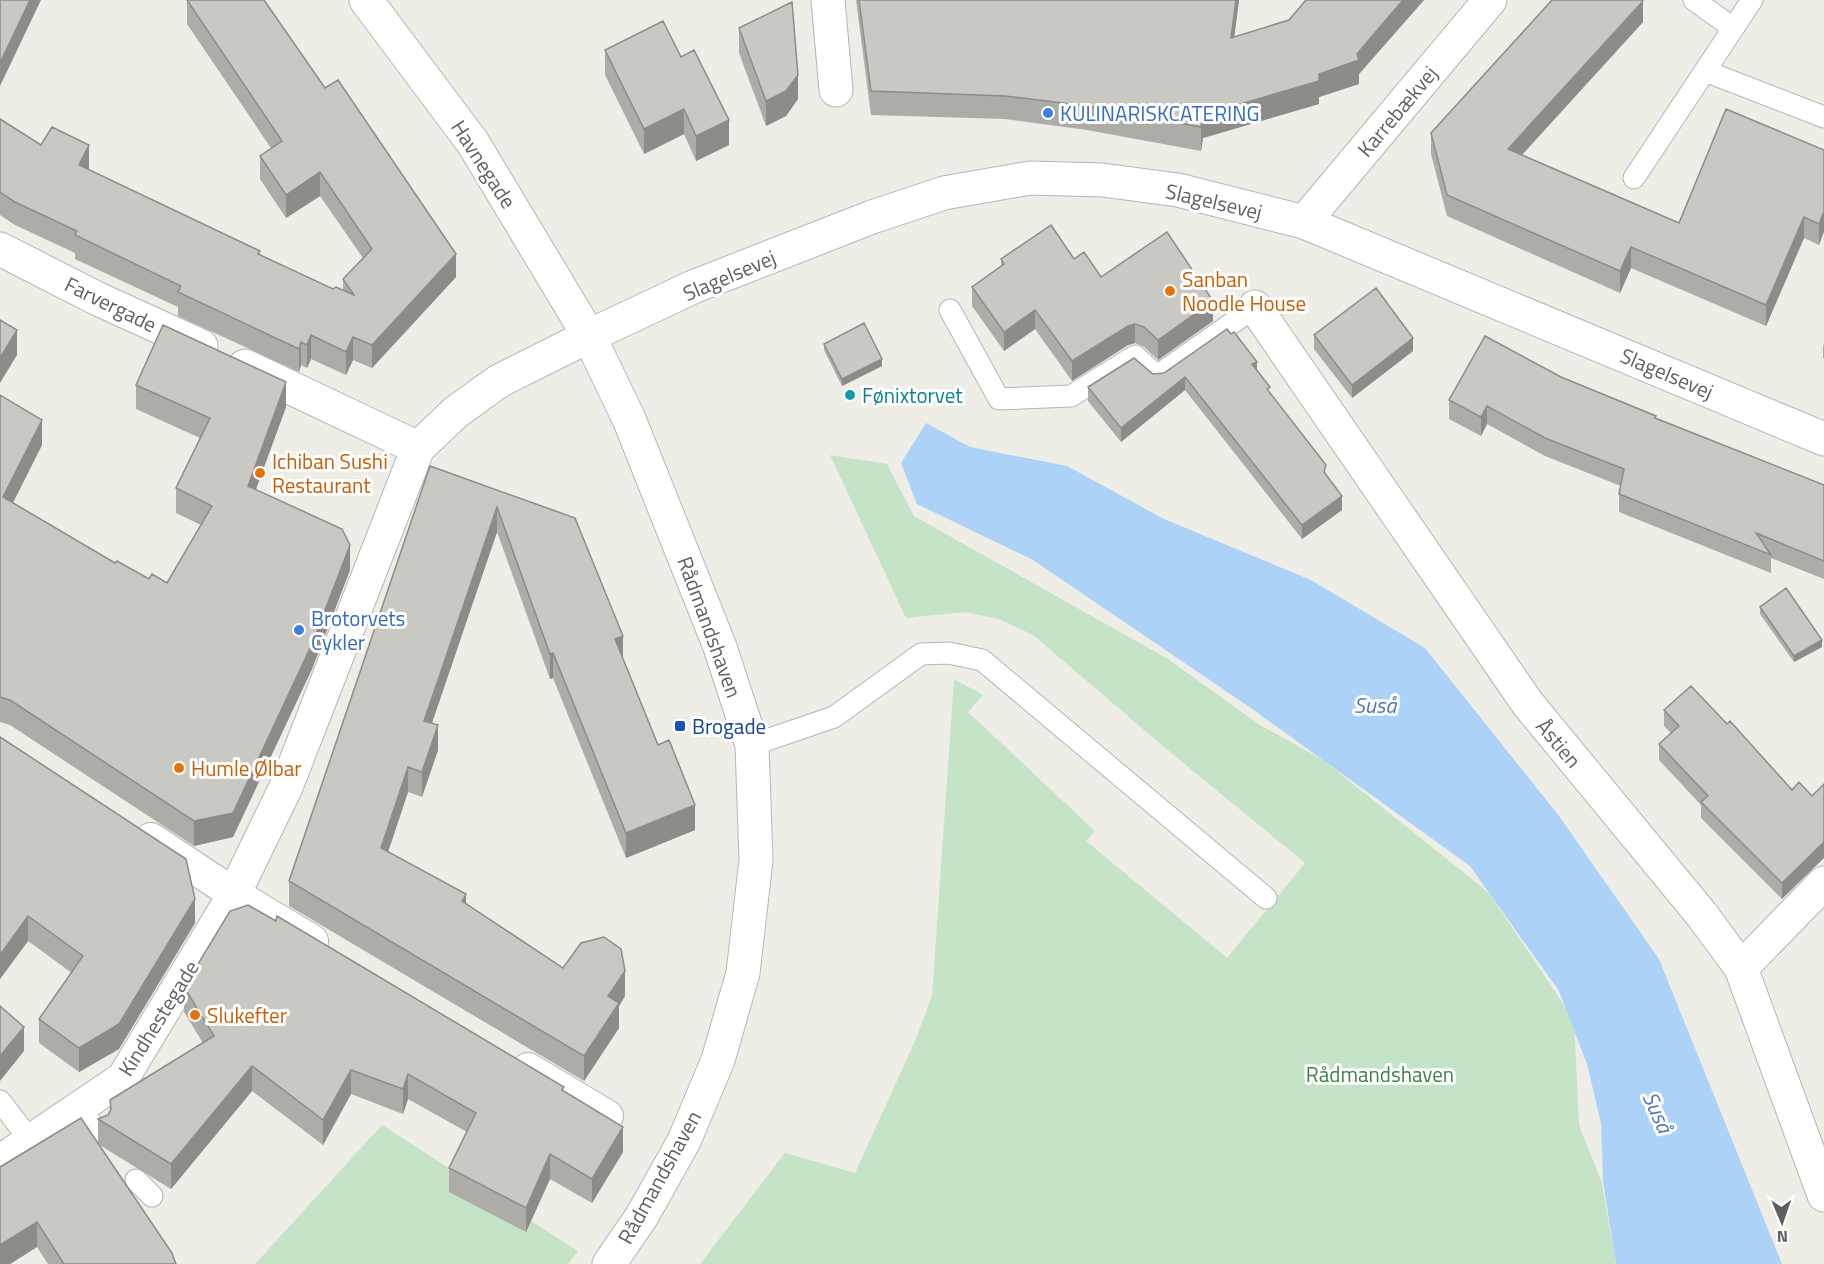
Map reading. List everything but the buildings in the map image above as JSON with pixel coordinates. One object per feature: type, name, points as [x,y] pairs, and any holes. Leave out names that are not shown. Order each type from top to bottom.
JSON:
[{"type":"street","name":"Havnegade","points":[[366,0],[473,143],[589,336]]},
{"type":"street","points":[[828,0],[836,90]]},
{"type":"street","name":"Karrebækvej","points":[[1304,222],[1491,0]]},
{"type":"street","name":"Slagelsevej","points":[[589,336],[676,297],[693,287],[872,218],[944,193],[1030,178],[1102,180],[1178,190],[1304,222],[1824,439]]},
{"type":"street","name":"Farvergade","points":[[0,249],[96,298],[418,448]]},
{"type":"street","name":"Åstien","points":[[1256,308],[1528,704],[1702,915],[1742,968],[1824,1195]]},
{"type":"street","points":[[234,894],[286,788],[418,448],[456,412],[500,381],[589,336]]},
{"type":"street","name":"Rådmandshaven","points":[[589,336],[629,419],[720,647],[752,745],[756,860],[743,973],[718,1060],[684,1141],[642,1216],[609,1264]]},
{"type":"street","points":[[127,823],[234,894],[334,954]]},
{"type":"street","points":[[1742,968],[1824,883]]},
{"type":"street","name":"Kindhestegade","points":[[0,1161],[31,1141],[88,1120],[123,1078],[234,894]]},
{"type":"street","points":[[506,1056],[607,1116]]},
{"type":"lane","points":[[1694,0],[1732,28]]},
{"type":"lane","points":[[1634,178],[1752,0]]},
{"type":"lane","points":[[1705,71],[1824,117]]},
{"type":"lane","points":[[950,310],[999,399],[1071,396],[1135,356],[1156,376],[1256,308]]},
{"type":"lane","points":[[752,745],[834,717],[921,654],[949,653],[982,660],[1266,898]]},
{"type":"lane","points":[[0,1101],[31,1141]]},
{"type":"lane","points":[[135,1179],[152,1196]]},
{"type":"green space","name":"Rådmandshaven","points":[[830,455],[887,464],[914,516],[1168,659],[1260,725],[1323,760],[1489,893],[1574,1020],[1579,1125],[1602,1183],[1616,1264],[700,1264],[785,1153],[855,1173],[915,1041],[932,996],[954,679],[983,695],[968,712],[1095,831],[1086,841],[1227,958],[1305,863],[1033,635],[999,619],[964,612],[906,618]]},
{"type":"green space","points":[[382,1125],[578,1251],[568,1264],[255,1264]]},
{"type":"water","name":"Suså","points":[[926,423],[970,447],[1067,466],[1164,519],[1311,580],[1425,648],[1559,816],[1659,959],[1782,1264],[1616,1264],[1603,1181],[1601,1123],[1587,1064],[1559,991],[1470,866],[1248,706],[1033,560],[917,504],[901,463]]},
{"type":"place","name":"KULINARISKCATERING","points":[[1048,113]]},
{"type":"place","name":"Sanban Noodle House","points":[[1170,291]]},
{"type":"place","name":"Fønixtorvet","points":[[850,395]]},
{"type":"place","name":"Ichiban Sushi Restaurant","points":[[260,473]]},
{"type":"place","name":"Brotorvets Cykler","points":[[299,630]]},
{"type":"place","name":"Brogade","points":[[680,726]]},
{"type":"place","name":"Humle Ølbar","points":[[179,768]]},
{"type":"place","name":"Slukefter","points":[[195,1015]]}]
